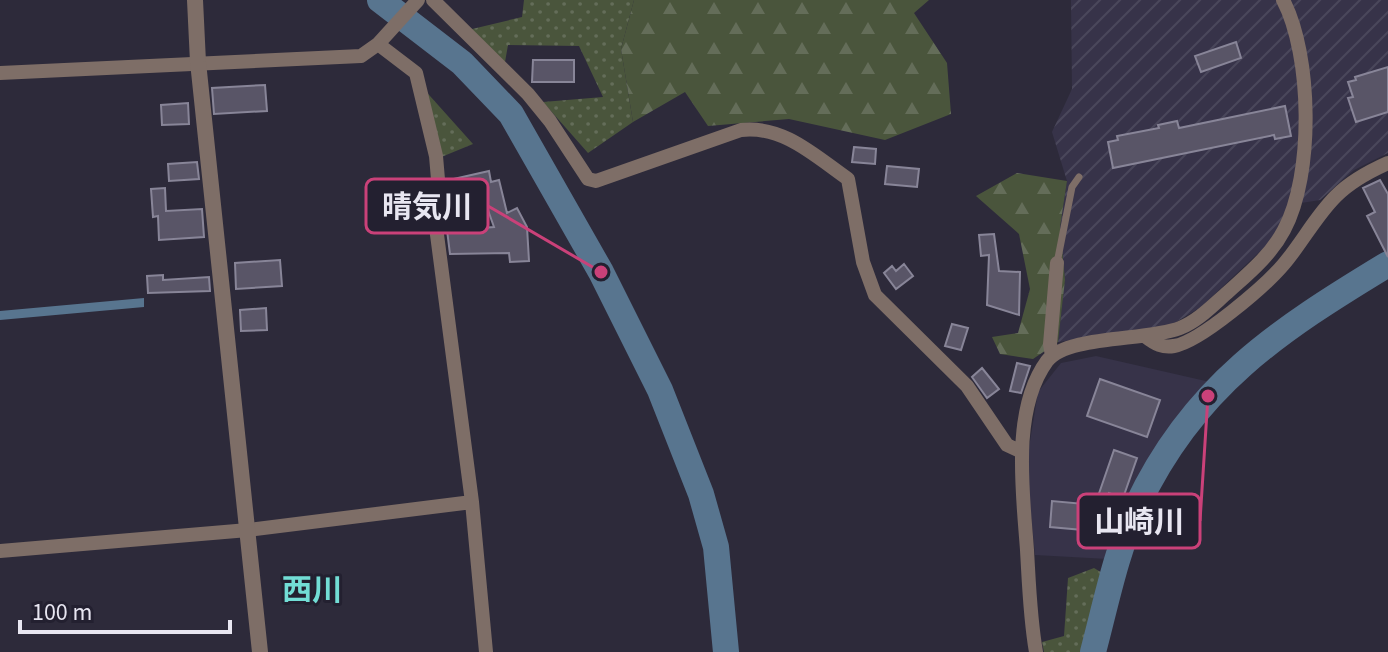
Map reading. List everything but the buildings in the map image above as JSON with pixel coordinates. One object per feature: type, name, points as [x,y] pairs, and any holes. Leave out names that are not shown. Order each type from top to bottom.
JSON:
[{"type":"street","points":[[195,0],[198,62],[260,652]]},
{"type":"street","points":[[0,73],[361,56],[378,44],[418,0]]},
{"type":"street","points":[[433,0],[528,94],[550,121],[588,179],[596,181],[741,130],[756,128],[793,141],[848,179],[860,251],[875,295],[967,386],[1007,445],[1022,452]]},
{"type":"street","points":[[1036,652],[1030,602],[1022,452],[1035,383],[1052,356],[1084,343],[1146,337],[1183,327],[1198,318],[1272,249],[1286,228],[1298,184],[1305,120],[1298,43],[1283,0]]},
{"type":"street","points":[[378,44],[416,73],[436,156],[439,191],[436,227],[472,502],[486,652]]},
{"type":"street","points":[[1146,337],[1156,345],[1168,347],[1197,338],[1271,278],[1335,197],[1349,184],[1388,163]]},
{"type":"street","points":[[1052,356],[1050,344],[1057,263]]},
{"type":"street","points":[[0,551],[248,530],[472,502]]},
{"type":"lane","points":[[1057,263],[1072,187],[1079,177]]},
{"type":"shaded area","points":[[1071,0],[1388,0],[1388,153],[1354,170],[1320,200],[1288,205],[1272,240],[1201,307],[1171,325],[1058,342],[1065,280],[1060,227],[1067,181],[1052,132],[1072,89]]},
{"type":"shaded area","points":[[1096,356],[1210,382],[1158,448],[1123,511],[1108,559],[1035,555],[1026,466],[1038,392],[1061,363]]},
{"type":"green space","points":[[524,0],[634,0],[621,49],[633,122],[588,153],[543,102],[603,97],[579,46],[508,45],[505,62],[468,30],[522,17]]},
{"type":"green space","points":[[634,0],[929,0],[914,13],[947,63],[951,114],[885,140],[789,119],[708,126],[685,92],[633,122],[621,49]]},
{"type":"green space","points":[[413,77],[473,144],[434,160]]},
{"type":"green space","points":[[1017,173],[1067,181],[1060,227],[1065,280],[1058,342],[1033,359],[1000,354],[992,337],[1018,333],[1030,289],[1019,234],[976,196]]},
{"type":"green space","points":[[1094,568],[1109,577],[1088,652],[1044,652],[1042,642],[1064,636],[1068,578]]},
{"type":"water","points":[[144,298],[144,307],[0,320],[0,311]]},
{"type":"waterway","points":[[380,0],[462,63],[511,114],[601,272],[660,390],[701,494],[716,547],[726,652]]},
{"type":"waterway","points":[[1093,652],[1130,523],[1159,464],[1185,427],[1212,394],[1275,338],[1388,264]]},
{"type":"place","name":"晴気川","points":[[601,272]]},
{"type":"place","name":"山崎川","points":[[1208,396]]},
{"type":"district","name":"西川","points":[[312,590]]}]
